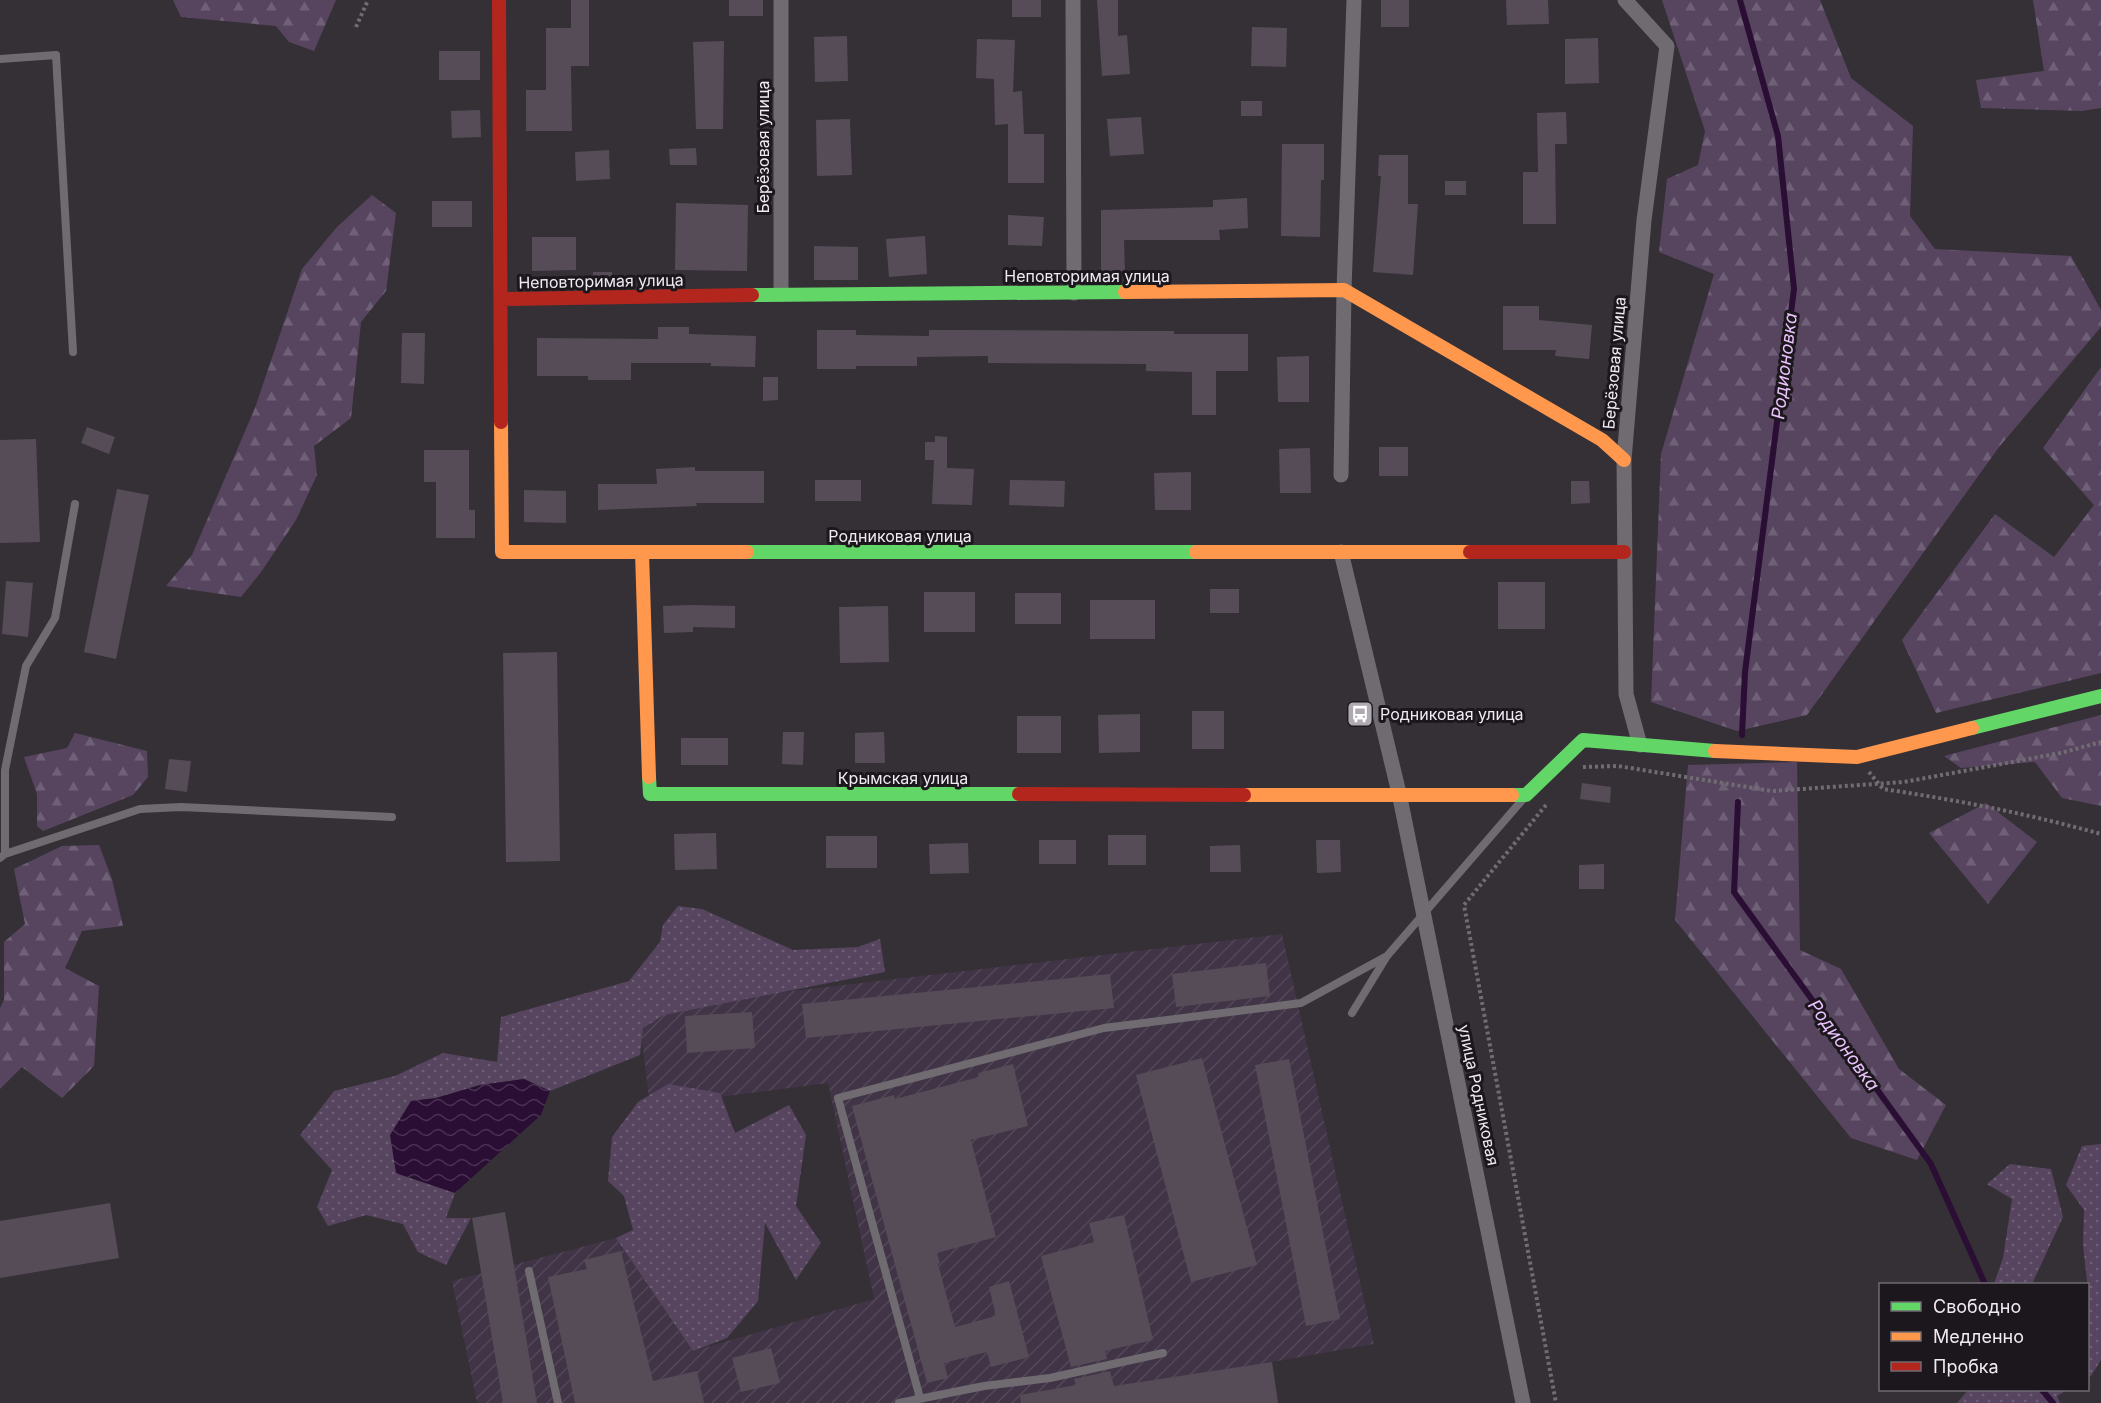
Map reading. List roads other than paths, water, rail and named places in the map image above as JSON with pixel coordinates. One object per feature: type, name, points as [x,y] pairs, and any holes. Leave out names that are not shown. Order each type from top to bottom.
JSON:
[{"type":"street","points":[[499,0],[502,299]]},
{"type":"street","name":"Берёзовая улица","points":[[781,0],[781,294]]},
{"type":"street","points":[[1073,0],[1074,293]]},
{"type":"street","points":[[1341,475],[1344,290],[1354,0]]},
{"type":"street","name":"Берёзовая улица","points":[[1625,0],[1667,46],[1644,220],[1624,460],[1626,694],[1640,745]]},
{"type":"street","points":[[1344,290],[1602,440],[1624,460]]},
{"type":"street","name":"Неповторимая улица","points":[[502,299],[781,294],[1344,290]]},
{"type":"street","name":"Родниковая улица","points":[[502,299],[502,552],[1624,552]]},
{"type":"street","name":"Крымская улица","points":[[642,552],[650,794],[1399,794]]},
{"type":"street","name":"улица Родниковая","points":[[1341,552],[1399,794],[1524,1403]]},
{"type":"street","points":[[1399,794],[1526,795],[1583,740],[1693,750],[1857,757],[2101,696]]},
{"type":"lane","points":[[0,59],[56,55],[73,352]]},
{"type":"lane","points":[[75,504],[55,618],[26,666],[5,770],[2,856],[140,809],[181,807],[392,817]]},
{"type":"lane","points":[[1352,1013],[1387,956],[1526,795]]},
{"type":"lane","points":[[920,1398],[838,1098],[1104,1028],[1301,1003],[1387,956]]},
{"type":"lane","points":[[529,1271],[558,1403]]},
{"type":"lane","points":[[900,1403],[984,1386],[1050,1378],[1163,1353]]},
{"type":"water","points":[[524,1079],[550,1091],[541,1115],[455,1193],[396,1173],[390,1135],[411,1101],[436,1098],[480,1085]]},
{"type":"waterway","name":"Родионовка","points":[[1740,0],[1778,136],[1794,289],[1745,672],[1742,735]]},
{"type":"waterway","name":"Родионовка","points":[[1738,802],[1734,892],[1931,1164],[1985,1283]]},
{"type":"waterway","name":"Родионовка","points":[[2043,1391],[2053,1403]]},
{"type":"place","name":"Родниковая улица","points":[[1360,714]]}]
